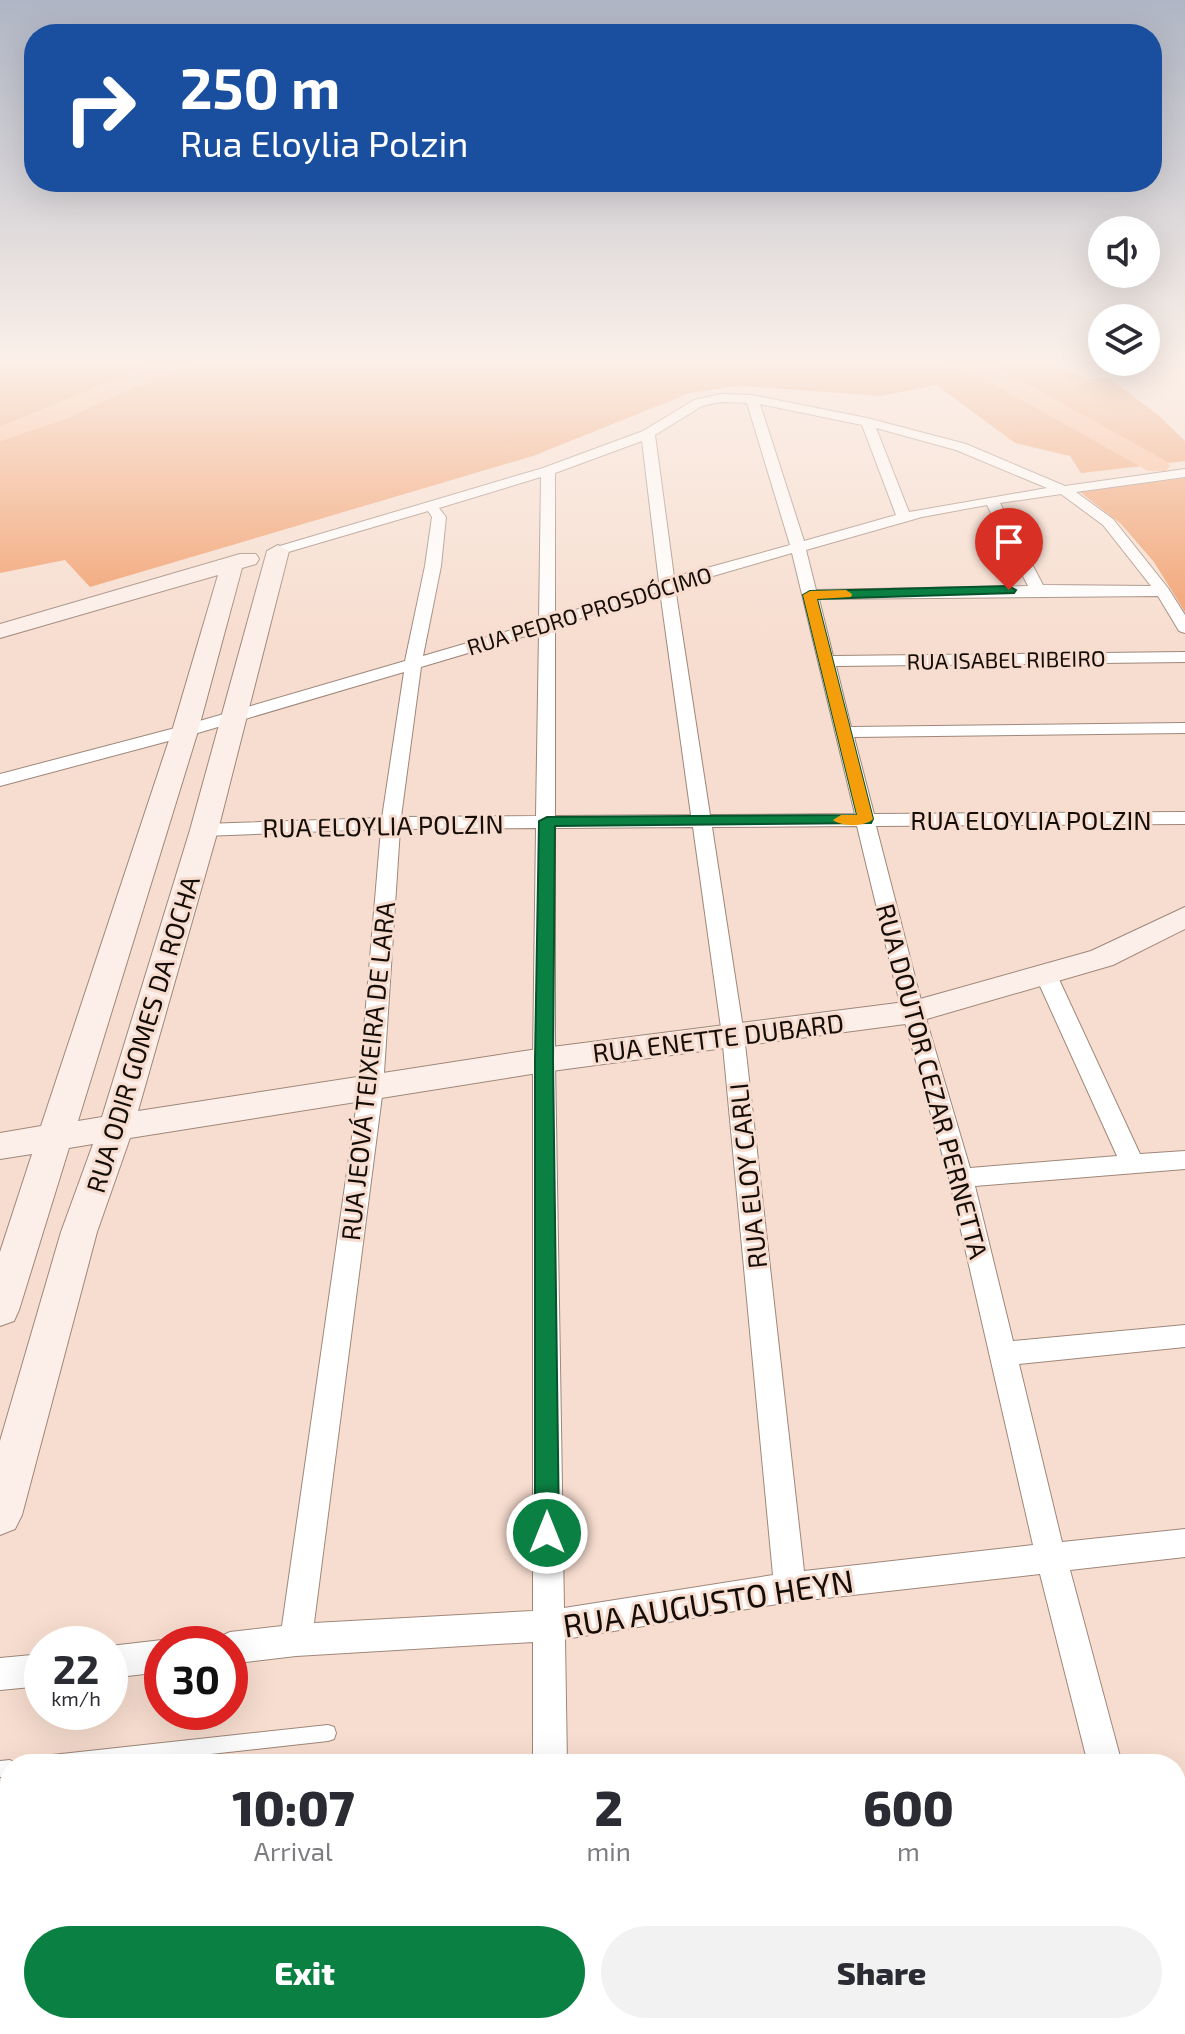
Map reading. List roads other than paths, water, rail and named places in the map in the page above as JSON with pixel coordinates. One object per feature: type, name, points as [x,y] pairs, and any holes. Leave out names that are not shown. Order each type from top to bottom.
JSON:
[{"type":"street","points":[[0,631],[431,506],[597,453]]},
{"type":"street","name":"RUA ELOY CARLI","points":[[650,453],[733,1035],[790,1587]]},
{"type":"street","name":"RUA DOUTOR CEZAR PERNETTA","points":[[769,453],[798,547],[913,1012],[961,1178],[1051,1558],[1102,1754]]},
{"type":"street","points":[[879,453],[904,517]]},
{"type":"street","points":[[975,453],[1064,490],[1108,522],[1163,591],[1185,628]]},
{"type":"street","points":[[548,471],[544,1060],[550,1754]]},
{"type":"street","name":"RUA PEDRO PROSDÓCIMO","points":[[0,780],[185,731],[549,624],[667,584],[904,517],[991,500],[1185,473]]},
{"type":"street","points":[[991,500],[1038,590]]},
{"type":"street","name":"RUA JEOVÁ TEIXEIRA DE LARA","points":[[296,1640],[371,1088],[391,823],[413,664],[433,566],[439,517],[431,506]]},
{"type":"street","name":"RUA ODIR GOMES DA ROCHA","points":[[0,1515],[79,1232],[116,1129],[204,830],[278,551]]},
{"type":"street","name":"RUA ODIR GOMES DA ROCHA","points":[[0,1310],[185,731],[232,564]]},
{"type":"street","points":[[810,595],[1038,590],[1163,591]]},
{"type":"street","name":"RUA ISABEL RIBEIRO","points":[[826,661],[1185,657]]},
{"type":"street","points":[[844,732],[1185,728]]},
{"type":"street","name":"RUA ELOYLIA POLZIN","points":[[204,830],[547,821],[1185,818]]},
{"type":"street","name":"RUA ENETTE DUBARD","points":[[0,1146],[544,1060],[913,1012],[1102,958],[1184,921]]},
{"type":"street","points":[[1046,975],[1133,1165]]},
{"type":"street","points":[[961,1178],[1185,1160]]},
{"type":"street","points":[[1001,1354],[1185,1336]]},
{"type":"street","name":"RUA AUGUSTO HEYN","points":[[248,1646],[296,1640],[548,1626],[790,1587],[1185,1543]]},
{"type":"street","points":[[0,1674],[24,1672]]},
{"type":"lane","points":[[135,1754],[328,1733]]},
{"type":"waterway","points":[[1134,453],[1157,466]]}]
